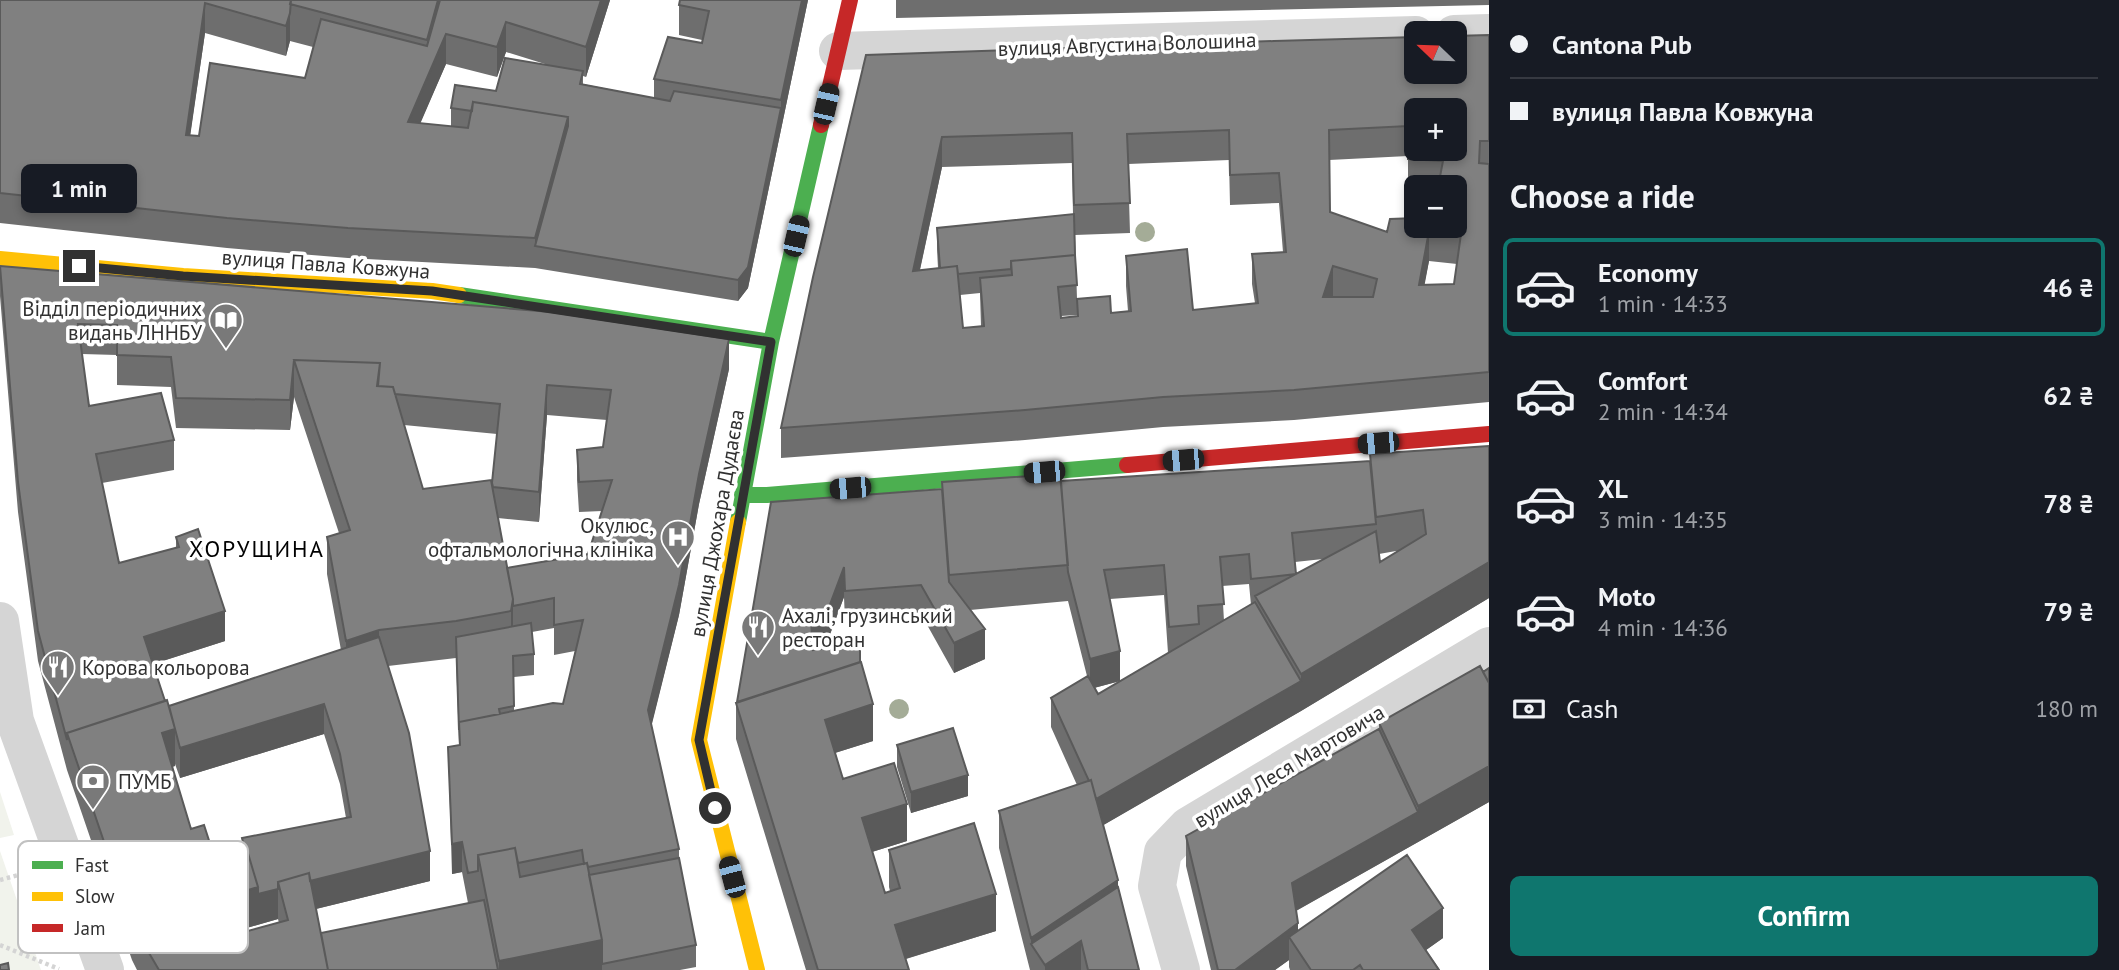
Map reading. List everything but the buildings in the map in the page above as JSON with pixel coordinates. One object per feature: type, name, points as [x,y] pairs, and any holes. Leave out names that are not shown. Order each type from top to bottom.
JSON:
[{"type":"street","name":"вулиця Джохара Дудаєва","points":[[757,970],[699,740],[771,342],[850,0]]},
{"type":"street","points":[[1467,34],[1489,33]]},
{"type":"street","name":"вулиця Августина Волошина","points":[[838,51],[1404,35]]},
{"type":"street","name":"вулиця Павла Ковжуна","points":[[0,259],[183,276],[432,291],[771,342]]},
{"type":"street","points":[[742,495],[1489,434]]},
{"type":"street","points":[[0,621],[8,723],[54,841]]},
{"type":"street","name":"вулиця Леся Мартовича","points":[[1181,970],[1157,886],[1163,852],[1188,826],[1489,646]]},
{"type":"street","points":[[98,953],[105,970]]},
{"type":"path","points":[[0,880],[18,875]]},
{"type":"path","points":[[0,945],[18,952]]},
{"type":"path","points":[[19,953],[58,969]]},
{"type":"shaded area","points":[[0,792],[14,835],[0,838]]},
{"type":"shaded area","points":[[0,851],[18,903],[18,953],[35,953],[41,970],[0,970]]},
{"type":"traffic: fast","points":[[738,522],[771,342],[821,125]]},
{"type":"traffic: fast","points":[[459,295],[771,342]]},
{"type":"traffic: fast","points":[[742,495],[1127,465]]},
{"type":"traffic: slow","points":[[0,259],[183,276],[432,291],[459,295]]},
{"type":"traffic: slow","points":[[738,522],[699,740],[757,970]]},
{"type":"traffic: jam","points":[[821,125],[850,0]]},
{"type":"traffic: jam","points":[[1127,465],[1489,434]]},
{"type":"place","name":"Відділ періодичних видань ЛННБУ","points":[[226,350]]},
{"type":"place","name":"Окулюс, офтальмологічна клініка","points":[[678,567]]},
{"type":"place","name":"Ахалі, грузинський ресторан","points":[[758,657]]},
{"type":"place","name":"Корова кольорова","points":[[58,697]]},
{"type":"place","name":"ПУМБ","points":[[93,811]]},
{"type":"district","name":"ХОРУЩИНА","points":[[257,548]]},
{"type":"route","points":[[79,266],[183,276],[432,291],[771,342],[699,740],[715,808]]}]
